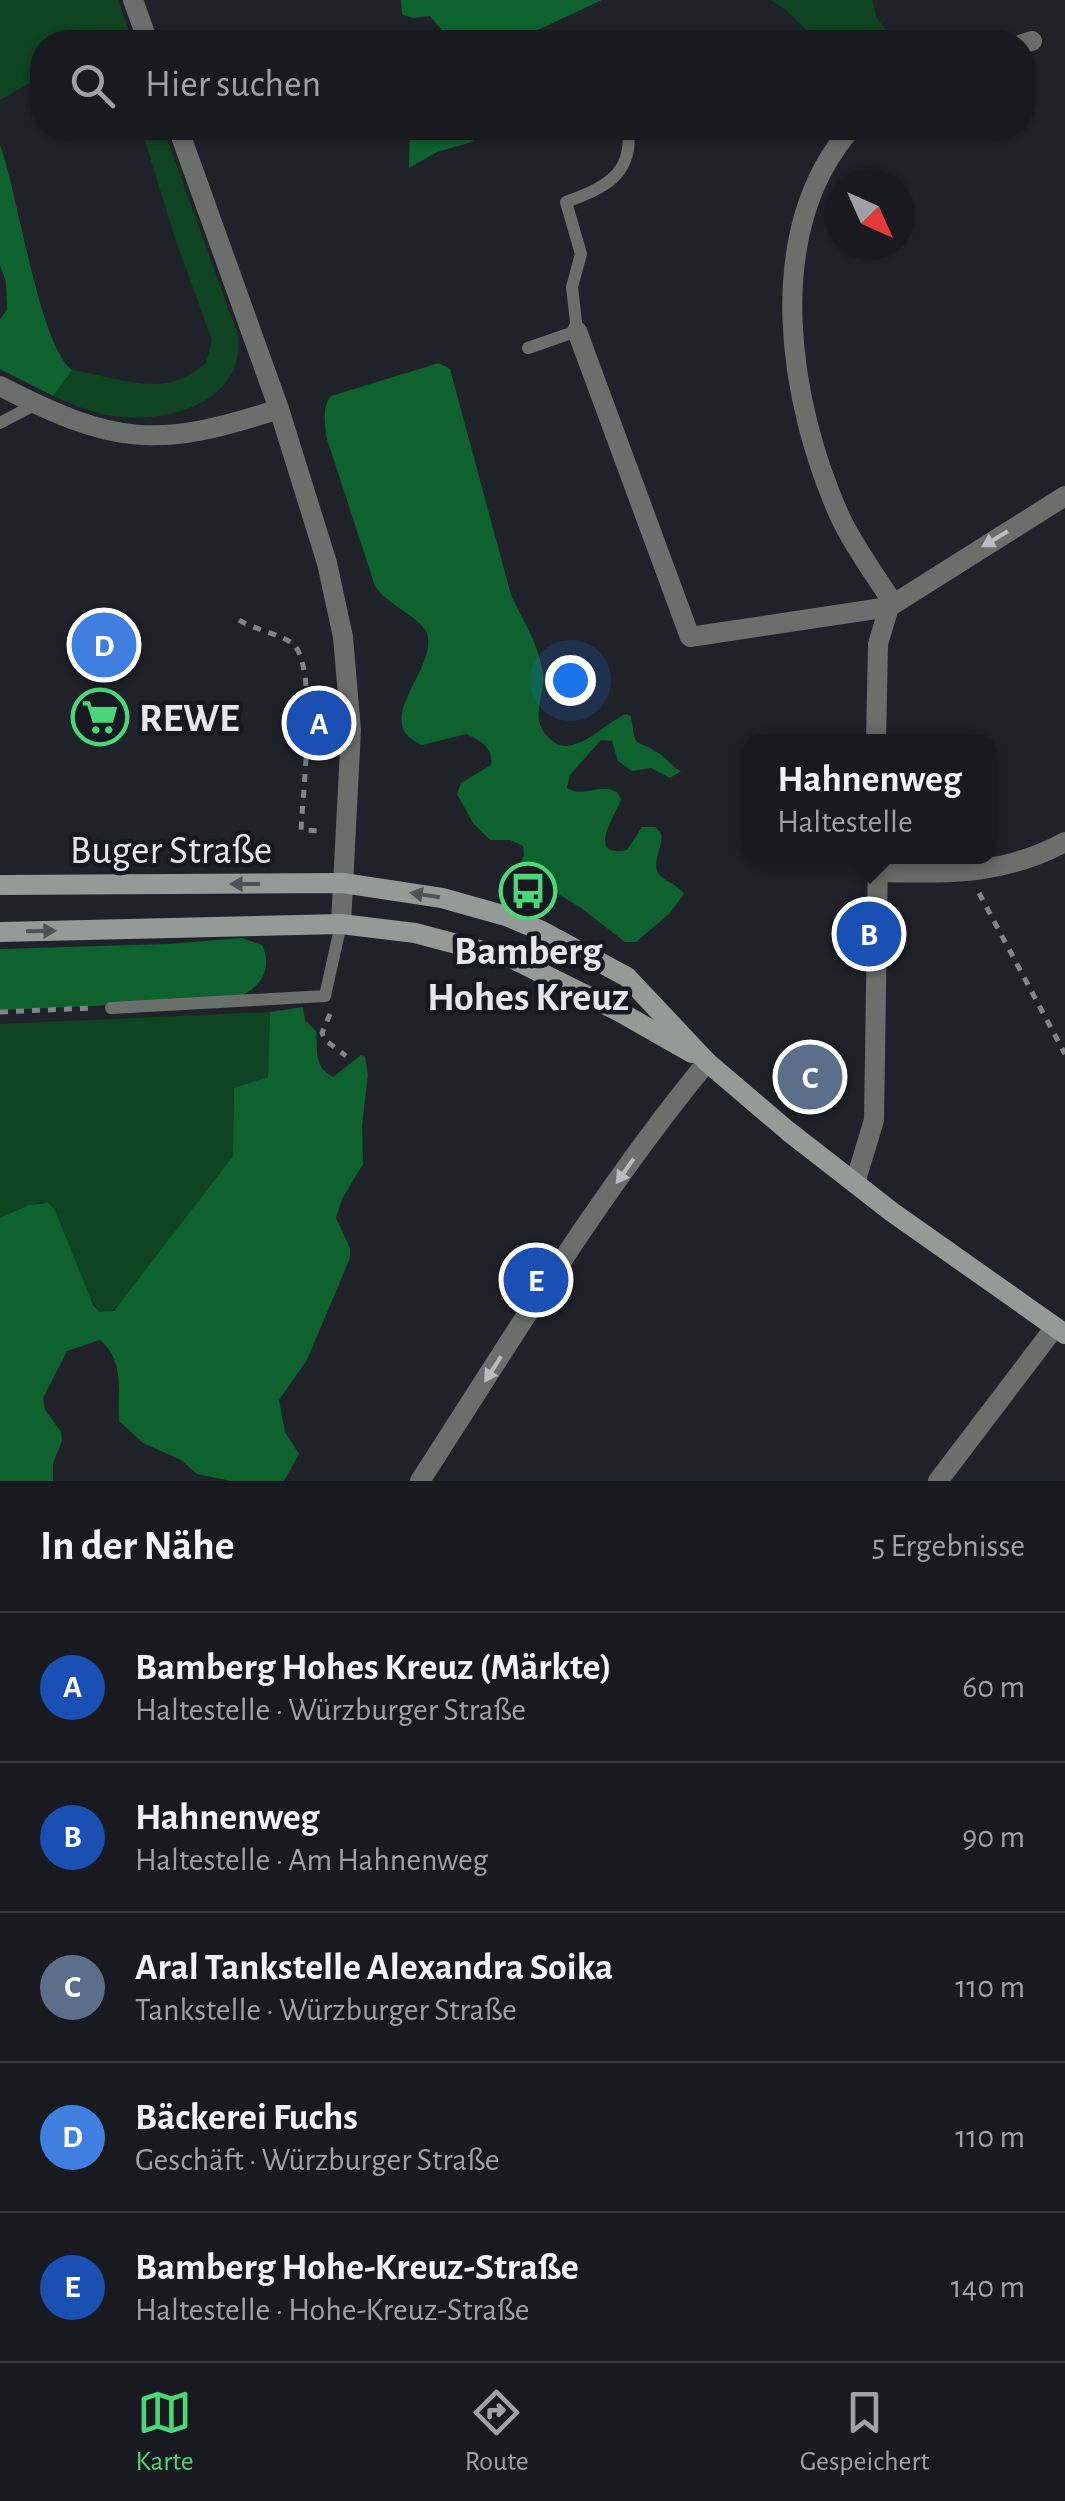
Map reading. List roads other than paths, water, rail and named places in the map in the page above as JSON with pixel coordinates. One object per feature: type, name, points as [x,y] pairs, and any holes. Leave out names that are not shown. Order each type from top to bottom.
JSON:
[{"type":"street","points":[[133,0],[144,30]]},
{"type":"street","points":[[182,140],[279,409],[327,563],[344,638],[350,730],[341,924]]},
{"type":"street","points":[[844,140],[823,171],[806,214],[796,256],[792,346],[818,462],[842,521],[888,597],[878,644],[876,734]]},
{"type":"street","points":[[576,331],[690,636],[889,606],[1065,496]]},
{"type":"street","points":[[0,386],[90,427],[125,436],[213,430],[279,409]]},
{"type":"street","points":[[855,1183],[874,1120],[878,864],[968,873],[1040,856],[1065,842]]},
{"type":"street","name":"Buger Straße","points":[[0,885],[343,884],[442,898],[506,916],[586,952],[627,977],[707,1062]]},
{"type":"street","name":"Buger Straße","points":[[0,932],[341,924],[452,940],[514,959],[620,1012],[707,1062]]},
{"type":"street","points":[[420,1481],[546,1287],[662,1118],[707,1062],[855,1183],[1060,1330],[938,1481]]},
{"type":"lane","points":[[528,348],[576,331],[572,288],[581,254],[566,202],[603,188],[617,176],[626,157],[627,140]]},
{"type":"lane","points":[[0,423],[36,404]]},
{"type":"lane","points":[[110,1008],[325,996],[341,924]]},
{"type":"place","name":"Bäckerei Fuchs","points":[[104,645]]},
{"type":"place","name":"REWE","points":[[100,717]]},
{"type":"place","name":"Bamberg Hohes Kreuz (Märkte)","points":[[319,723]]},
{"type":"place","name":"Bamberg Hohes Kreuz","points":[[528,891]]},
{"type":"place","name":"Hahnenweg","points":[[869,934]]},
{"type":"place","name":"Aral Tankstelle Alexandra Soika","points":[[810,1077]]},
{"type":"place","name":"Bamberg Hohe-Kreuz-Straße","points":[[536,1280]]}]
